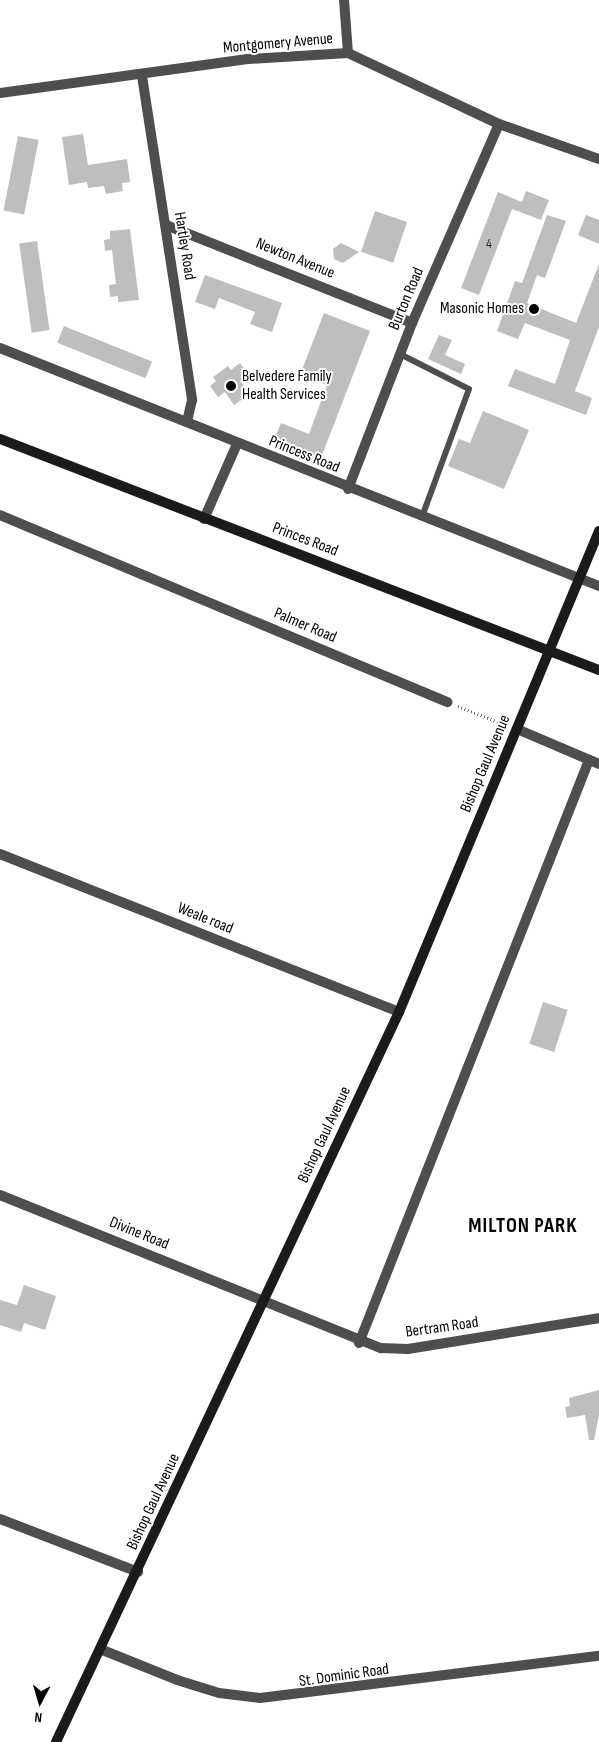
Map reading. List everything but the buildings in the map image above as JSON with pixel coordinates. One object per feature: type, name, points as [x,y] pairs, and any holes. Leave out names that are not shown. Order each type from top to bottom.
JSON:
[{"type":"main road","name":"Princes Road","points":[[0,439],[599,670]]},
{"type":"main road","name":"Bishop Gaul Avenue","points":[[56,1742],[266,1302],[399,1012],[599,531]]},
{"type":"street","points":[[344,0],[348,53]]},
{"type":"street","name":"Montgomery Avenue","points":[[0,93],[142,76],[248,60],[348,53],[499,124],[599,159]]},
{"type":"street","name":"Hartley Road","points":[[142,76],[192,400],[187,421]]},
{"type":"street","name":"Burton Road","points":[[348,489],[412,323],[499,124]]},
{"type":"street","name":"Newton Avenue","points":[[166,225],[412,323]]},
{"type":"street","name":"Princess Road","points":[[0,348],[187,421],[348,489],[599,586]]},
{"type":"street","points":[[204,518],[238,444]]},
{"type":"street","name":"Palmer Road","points":[[0,515],[447,702]]},
{"type":"street","points":[[517,729],[599,764]]},
{"type":"street","points":[[359,1343],[589,760]]},
{"type":"street","name":"Weale road","points":[[0,854],[399,1012]]},
{"type":"street","name":"Divine Road","points":[[0,1196],[266,1302]]},
{"type":"street","name":"Bertram Road","points":[[266,1302],[359,1343],[408,1349],[599,1318]]},
{"type":"street","points":[[0,1518],[138,1572]]},
{"type":"street","name":"St. Dominic Road","points":[[100,1650],[177,1680],[260,1698],[599,1656]]},
{"type":"lane","points":[[400,354],[469,389],[422,517]]},
{"type":"path","points":[[447,702],[517,729]]},
{"type":"place","name":"Masonic Homes","points":[[534,309]]},
{"type":"place","name":"Belvedere Family Health Services","points":[[231,386]]},
{"type":"district","name":"MILTON PARK","points":[[523,1226]]}]
